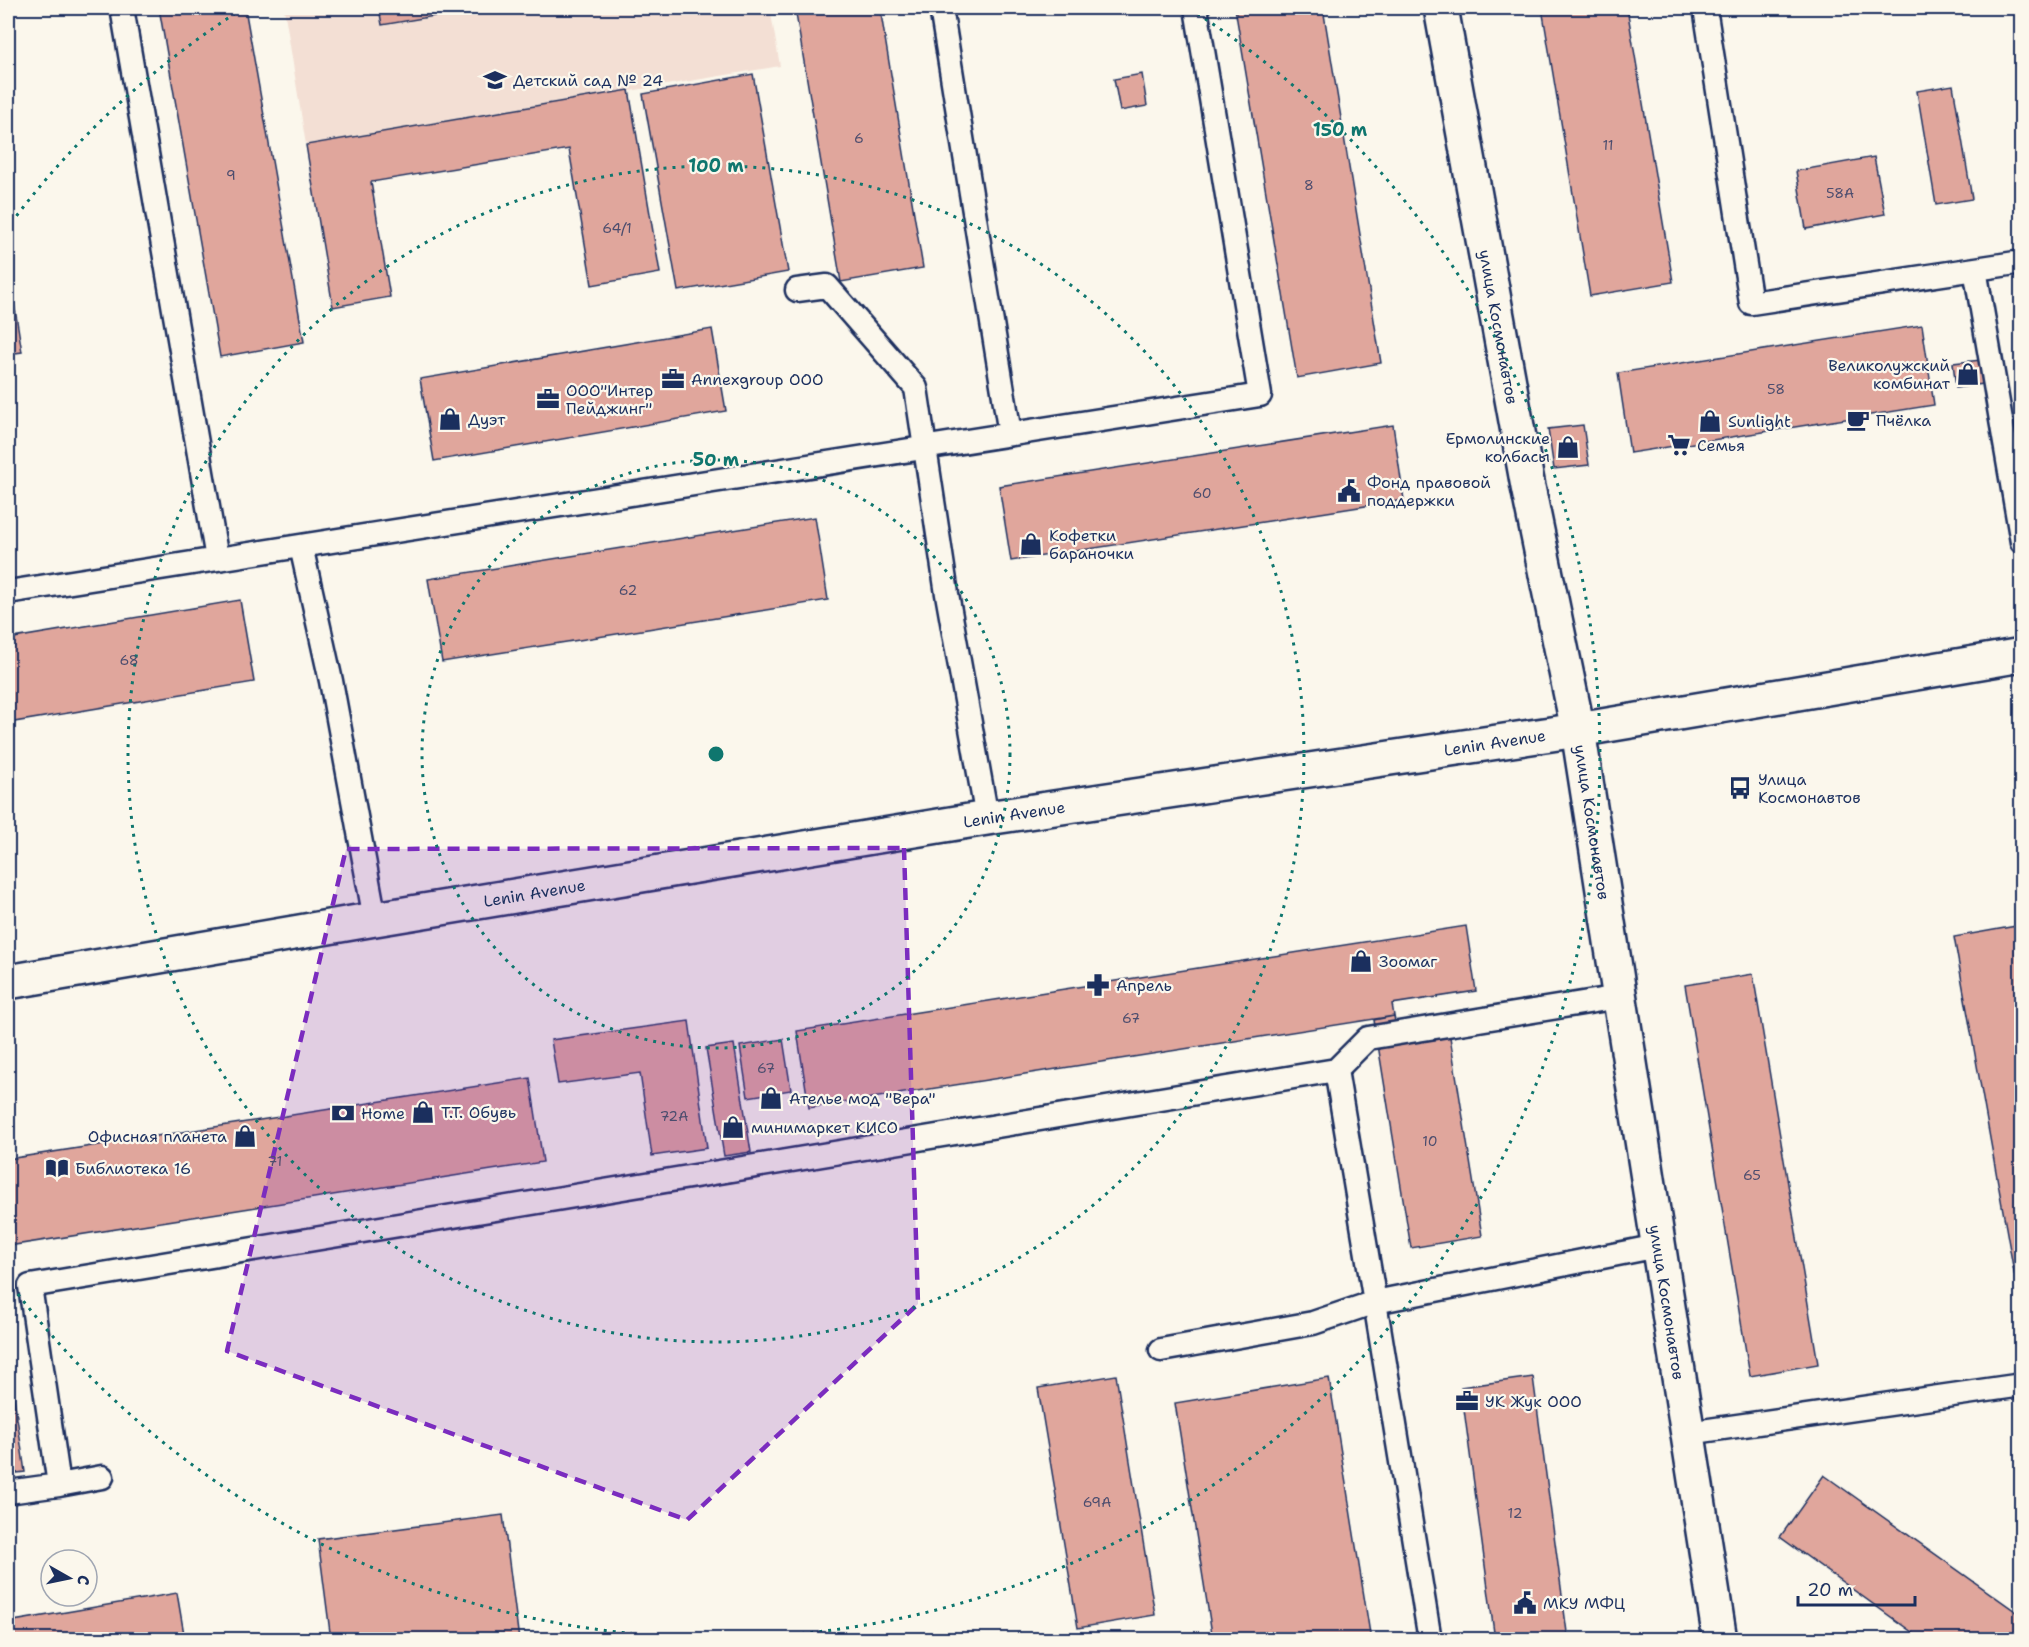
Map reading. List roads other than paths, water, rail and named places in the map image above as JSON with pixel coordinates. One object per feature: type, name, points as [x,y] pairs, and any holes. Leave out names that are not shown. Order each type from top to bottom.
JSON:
[{"type":"main road","name":"улица Космонавтов","points":[[1441,8],[1528,487],[1578,730],[1720,1640]]},
{"type":"main road","name":"Lenin Avenue","points":[[8,982],[987,818],[1578,730],[2022,655]]},
{"type":"lane","points":[[122,8],[217,559]]},
{"type":"lane","points":[[941,8],[1010,434]]},
{"type":"lane","points":[[8,592],[1260,395],[1196,8]]},
{"type":"lane","points":[[1705,8],[1751,303],[2022,262]]},
{"type":"lane","points":[[1975,269],[2022,542]]},
{"type":"lane","points":[[797,290],[827,286],[916,388],[947,594],[987,818]]},
{"type":"lane","points":[[301,546],[331,681],[375,919]]},
{"type":"lane","points":[[59,1485],[30,1286],[1336,1070],[1368,1038],[1619,997]]},
{"type":"lane","points":[[1336,1070],[1430,1640]]},
{"type":"lane","points":[[1161,1350],[1313,1323],[1375,1302],[1658,1246]]},
{"type":"lane","points":[[1688,1433],[2022,1385]]},
{"type":"lane","points":[[8,1492],[102,1477]]},
{"type":"place","name":"Детский сад № 24","points":[[495,80]]},
{"type":"place","name":"Великолужский комбинат","points":[[1968,374]]},
{"type":"place","name":"Annexgroup ООО","points":[[673,379]]},
{"type":"place","name":"ООО\"Интер Пейджинг\"","points":[[548,399]]},
{"type":"place","name":"Дуэт","points":[[450,419]]},
{"type":"place","name":"Пчёлка","points":[[1858,420]]},
{"type":"place","name":"Sunlight","points":[[1710,421]]},
{"type":"place","name":"Семья","points":[[1679,445]]},
{"type":"place","name":"Ермолинские колбасы","points":[[1568,447]]},
{"type":"place","name":"Фонд правовой поддержки","points":[[1349,491]]},
{"type":"place","name":"Кофетки бараночки","points":[[1031,544]]},
{"type":"place","name":"Улица Космонавтов","points":[[1740,788]]},
{"type":"place","name":"Зоомаг","points":[[1361,961]]},
{"type":"place","name":"Апрель","points":[[1098,985]]},
{"type":"place","name":"Ателье мод \"Вера\"","points":[[771,1098]]},
{"type":"place","name":"Т.Т. Обувь","points":[[423,1112]]},
{"type":"place","name":"Home","points":[[343,1113]]},
{"type":"place","name":"минимаркет КИСО","points":[[733,1127]]},
{"type":"place","name":"Офисная планета","points":[[245,1136]]},
{"type":"place","name":"Библиотека 16","points":[[57,1168]]},
{"type":"place","name":"УК Жук ООО","points":[[1467,1401]]},
{"type":"place","name":"МКУ МФЦ","points":[[1525,1603]]}]
